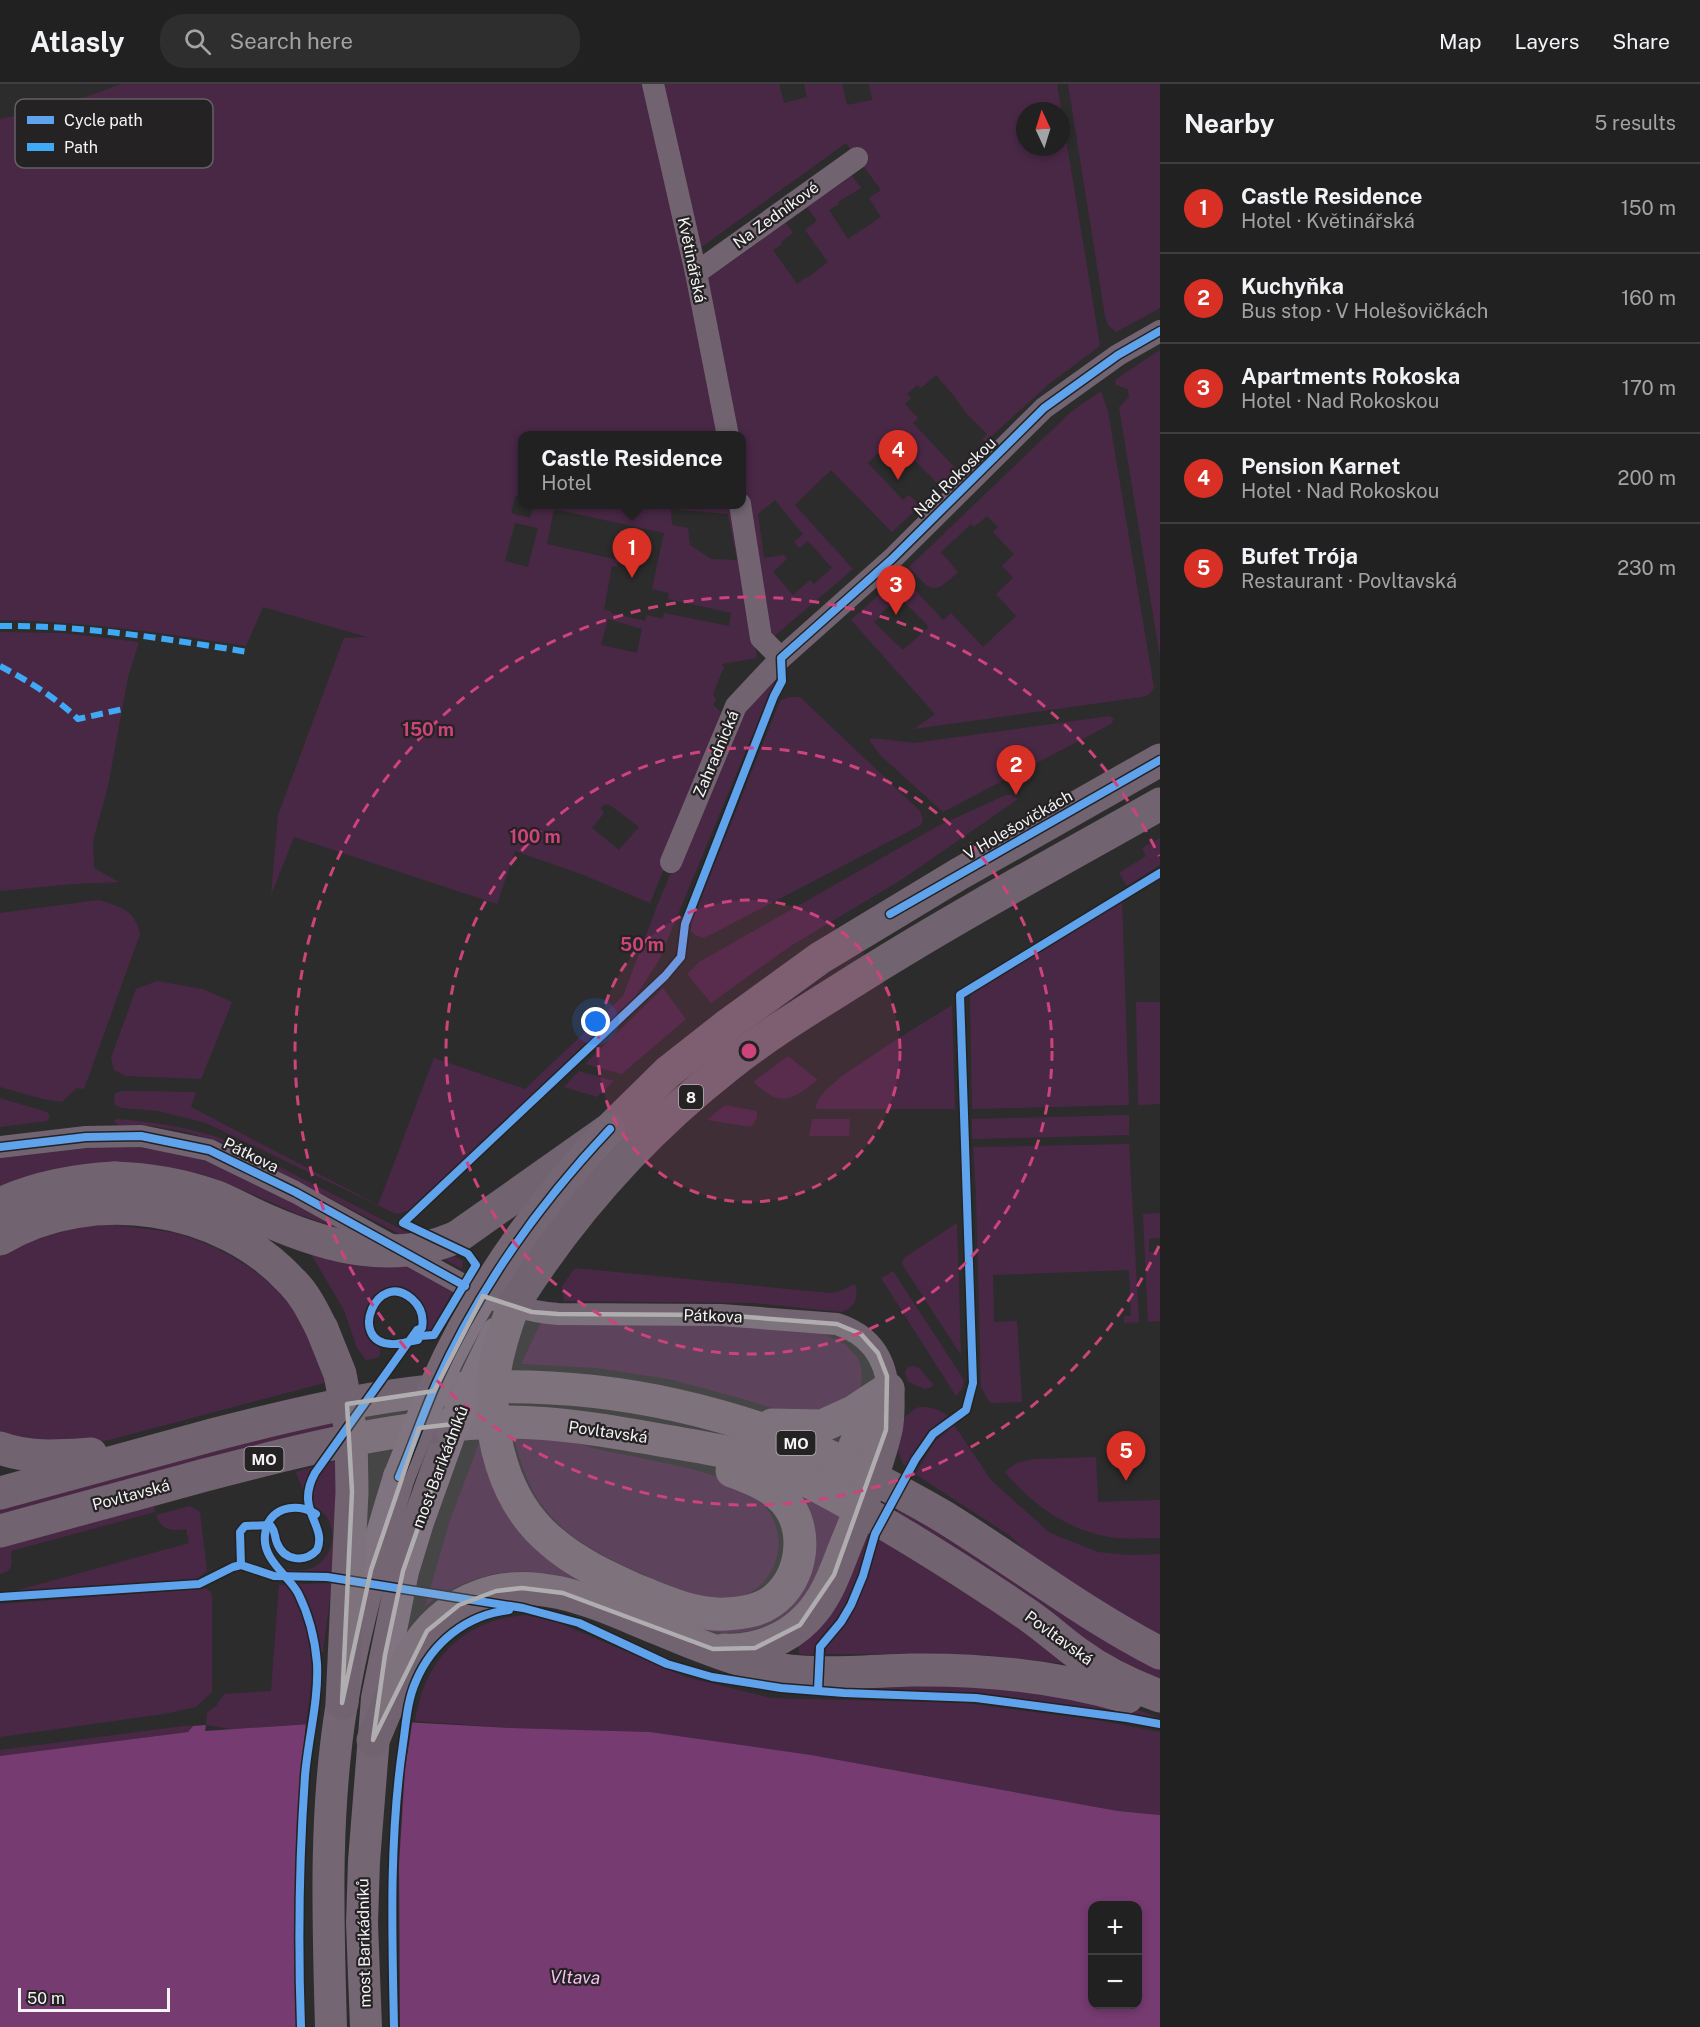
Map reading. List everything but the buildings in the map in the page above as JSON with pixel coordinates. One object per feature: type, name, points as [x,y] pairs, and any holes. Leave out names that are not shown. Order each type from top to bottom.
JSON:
[{"type":"main road","name":"V Holešovičkách","points":[[729,1024],[810,965],[867,928],[1160,760]]},
{"type":"main road","name":"most Barikádníků","points":[[366,2027],[362,1923],[363,1871],[377,1698],[385,1654],[403,1571],[451,1430],[487,1352],[514,1304],[559,1240],[629,1156],[706,1084],[784,1025],[946,925],[1160,804]]},
{"type":"main road","name":"most Barikádníků","points":[[331,2027],[330,1816],[342,1703],[364,1600],[399,1477],[436,1384],[460,1337],[522,1235],[580,1161],[610,1129],[668,1072],[729,1024]]},
{"type":"main road","points":[[0,1239],[24,1226],[149,1180],[192,1189],[311,1238],[354,1250],[388,1252],[442,1244],[457,1237],[610,1129]]},
{"type":"main road","points":[[0,1204],[24,1194],[76,1181],[115,1193],[138,1209],[174,1215],[215,1228],[267,1258],[294,1283],[306,1298],[322,1329],[340,1374],[351,1432],[352,1492],[342,1703]]},
{"type":"main road","points":[[514,1304],[499,1350],[493,1396],[493,1418],[498,1451],[511,1488],[530,1519],[550,1541],[633,1603],[713,1649],[766,1667],[793,1670],[944,1670],[1031,1676],[1084,1686],[1160,1707]]},
{"type":"main road","name":"MO","points":[[0,1493],[268,1421],[372,1399],[491,1387],[553,1388],[620,1395],[688,1408],[743,1424],[816,1451],[860,1471]]},
{"type":"main road","points":[[743,1424],[822,1426],[853,1412],[888,1389]]},
{"type":"main road","points":[[713,1649],[737,1650],[755,1647],[784,1636],[801,1625],[814,1611],[828,1589],[861,1511],[848,1494],[846,1484],[860,1471],[866,1420],[888,1389]]},
{"type":"main road","name":"Povltavská","points":[[0,1531],[310,1448],[407,1430],[470,1423],[534,1423],[586,1427],[746,1455],[788,1470],[861,1511],[1031,1617],[1106,1672],[1126,1683],[1160,1696]]},
{"type":"main road","points":[[373,1740],[419,1642],[440,1619],[466,1602],[496,1591],[535,1589],[582,1599],[716,1614],[744,1612],[764,1606],[777,1596],[789,1581],[799,1557],[800,1540],[796,1522],[788,1506],[778,1494],[761,1483],[670,1442]]},
{"type":"main road","points":[[0,1448],[24,1455],[42,1457],[161,1449]]},
{"type":"main road","points":[[860,1471],[944,1517],[1084,1609],[1160,1653]]},
{"type":"street","name":"Květinářská","points":[[653,84],[696,273],[727,431]]},
{"type":"street","name":"Na Zedníkové","points":[[696,273],[857,158]]},
{"type":"street","name":"Nad Rokoskou","points":[[781,658],[892,559],[1044,408],[1118,355],[1160,331]]},
{"type":"street","points":[[741,509],[761,638],[781,658]]},
{"type":"street","name":"Zahradnická","points":[[671,862],[736,706],[781,658]]},
{"type":"street","name":"Pátkova","points":[[0,1147],[86,1137],[141,1136],[209,1150],[305,1197],[481,1295],[506,1304],[532,1312],[558,1314],[721,1315],[837,1323],[850,1328],[870,1343],[884,1364],[888,1389]]},
{"type":"highlighted area","points":[[483,1296],[532,1312],[721,1315],[837,1324],[861,1334],[878,1353],[887,1376],[886,1430],[834,1575],[800,1625],[755,1648],[713,1649],[563,1593],[522,1588],[496,1591],[459,1605],[427,1631],[373,1740],[385,1655],[403,1571],[454,1424],[419,1428],[371,1570],[342,1703],[352,1492],[347,1404],[434,1391]]},
{"type":"shaded area","points":[[122,84],[647,84],[721,431],[518,431],[518,496],[515,496],[511,513],[530,518],[533,509],[554,509],[671,509],[734,509],[757,658],[722,664],[724,667],[713,694],[716,699],[713,705],[721,712],[684,820],[650,903],[581,874],[515,851],[497,904],[294,837],[271,895],[278,815],[344,638],[367,637],[263,607],[246,646],[93,625],[0,620],[0,119],[15,116],[15,168],[213,168],[213,99],[80,99]],"holes":[[[554,509],[664,533],[652,589],[669,593],[668,599],[731,613],[729,626],[664,613],[663,619],[647,615],[645,621],[604,610],[612,566],[617,567],[618,560],[547,544]],[[671,509],[728,514],[737,560],[711,559],[690,545],[688,528],[672,525]],[[515,523],[538,528],[528,567],[505,561]],[[608,619],[642,629],[637,653],[601,645]],[[605,804],[610,805],[639,827],[619,850],[592,828],[604,813],[601,808]]]},
{"type":"shaded area","points":[[662,84],[779,84],[784,103],[807,97],[804,84],[842,84],[847,105],[872,100],[869,84],[1057,84],[1060,102],[1016,102],[1016,156],[1069,156],[1100,346],[1050,383],[985,442],[982,439],[987,434],[966,413],[936,375],[921,388],[917,385],[907,394],[911,398],[905,404],[918,418],[913,423],[957,470],[940,486],[910,456],[905,461],[887,444],[868,463],[903,500],[909,495],[920,506],[892,532],[831,470],[795,505],[853,569],[771,639],[767,629],[746,491],[746,431],[735,431],[702,282],[786,223],[793,233],[773,250],[797,284],[828,262],[805,230],[817,221],[807,207],[852,176],[861,188],[829,210],[848,239],[881,217],[869,198],[881,190],[846,143],[696,251]],"holes":[[[775,500],[803,534],[794,542],[799,548],[808,541],[832,568],[814,584],[810,580],[793,595],[773,572],[787,559],[784,555],[764,558],[758,514]]]},
{"type":"shaded area","points":[[1068,84],[1160,84],[1160,308],[1116,332],[1108,325],[1105,316]]},
{"type":"shaded area","points":[[1160,350],[1160,657],[1119,407],[1129,397],[1128,389],[1116,385],[1115,380]]},
{"type":"shaded area","points":[[1101,391],[1108,411],[1154,688],[1149,695],[1142,697],[914,729],[935,714],[851,620],[901,575],[943,620],[951,613],[983,647],[1016,616],[996,594],[1013,578],[1002,566],[1014,554],[993,532],[998,527],[987,516],[974,527],[971,524],[941,552],[958,572],[942,585],[937,588],[927,586],[909,567],[1072,411]],"holes":[[[899,597],[929,627],[903,650],[874,622]]]},
{"type":"shaded area","points":[[0,632],[62,633],[139,642],[128,677],[108,786],[93,841],[94,868],[119,882],[0,891]]},
{"type":"shaded area","points":[[777,676],[659,960],[631,1004],[408,1211],[396,1214],[206,1123],[158,1111],[121,1108],[114,1104],[115,1093],[123,1091],[196,1092],[191,1107],[378,1205],[434,1058],[525,1089],[623,996],[657,906],[728,735],[763,688]]},
{"type":"shaded area","points":[[789,697],[800,697],[920,811],[923,819],[921,825],[714,933],[703,938],[695,935],[691,931],[692,920],[780,701]]},
{"type":"shaded area","points":[[1110,716],[1114,719],[1111,724],[943,812],[881,756],[869,740],[873,738],[914,743]]},
{"type":"shaded area","points":[[1006,795],[1018,799],[904,878],[789,947],[711,1003],[687,974],[699,962],[940,825]]},
{"type":"shaded area","points":[[1160,838],[1160,865],[1127,886],[1119,873],[1146,856],[1142,848]]},
{"type":"shaded area","points":[[99,900],[131,915],[140,934],[84,1089],[77,1088],[62,1102],[0,1087],[0,913]]},
{"type":"shaded area","points":[[1122,901],[1129,1105],[972,1109],[970,993]]},
{"type":"shaded area","points":[[157,981],[203,989],[232,1002],[201,1079],[126,1076],[114,1070],[111,1058],[136,989]]},
{"type":"shaded area","points":[[663,988],[686,1019],[622,1074],[585,1064]]},
{"type":"shaded area","points":[[1136,1002],[1160,1002],[1160,1104],[1138,1105]]},
{"type":"shaded area","points":[[952,1005],[955,1109],[815,1109],[818,1100],[827,1089],[842,1076]]},
{"type":"shaded area","points":[[788,1056],[818,1080],[800,1093],[786,1099],[771,1096],[753,1082]]},
{"type":"shaded area","points":[[579,1071],[614,1081],[597,1097],[564,1087]]},
{"type":"shaded area","points":[[0,1098],[47,1112],[50,1117],[47,1121],[0,1127]]},
{"type":"shaded area","points":[[725,1105],[757,1111],[757,1118],[751,1127],[707,1120]]},
{"type":"shaded area","points":[[1129,1115],[1129,1135],[972,1139],[972,1119]]},
{"type":"shaded area","points":[[117,1119],[173,1126],[229,1141],[463,1261],[462,1269],[392,1230],[220,1142],[183,1131],[152,1126],[119,1125],[113,1121]]},
{"type":"shaded area","points":[[812,1119],[850,1119],[849,1136],[809,1136]]},
{"type":"shaded area","points":[[1129,1144],[1139,1322],[1124,1323],[1124,1316],[1131,1316],[1129,1270],[993,1275],[994,1322],[1017,1321],[1022,1402],[990,1403],[981,1387],[973,1147]]},
{"type":"shaded area","points":[[108,1146],[164,1150],[222,1167],[260,1185],[333,1226],[297,1214],[201,1174],[159,1166],[0,1190],[0,1158]]},
{"type":"shaded area","points":[[1160,1213],[1160,1238],[1149,1239],[1149,1252],[1160,1251],[1160,1321],[1148,1322],[1143,1214]]},
{"type":"shaded area","points":[[957,1223],[961,1355],[902,1264],[904,1258]]},
{"type":"shaded area","points":[[115,1225],[167,1232],[208,1244],[260,1275],[288,1302],[298,1316],[328,1382],[109,1440],[75,1445],[0,1437],[0,1257],[21,1244],[82,1226]]},
{"type":"shaded area","points":[[310,1252],[405,1264],[453,1291],[431,1330],[427,1331],[425,1308],[415,1295],[401,1290],[385,1293],[372,1301],[364,1314],[366,1331],[380,1349],[380,1355],[377,1358],[366,1360],[357,1348],[344,1310]]},
{"type":"shaded area","points":[[575,1268],[829,1293],[838,1292],[855,1284],[856,1294],[853,1305],[842,1312],[754,1303],[564,1301],[562,1286]]},
{"type":"shaded area","points":[[893,1271],[964,1380],[962,1389],[956,1396],[881,1278]]},
{"type":"shaded area","points":[[541,1322],[719,1322],[822,1333],[846,1345],[858,1358],[862,1378],[860,1389],[846,1407],[795,1415],[668,1379],[596,1368],[521,1364]]},
{"type":"shaded area","points":[[908,1367],[919,1368],[933,1384],[932,1387],[925,1389],[908,1382],[905,1372]]},
{"type":"shaded area","points":[[919,1407],[934,1408],[948,1416],[928,1432],[905,1467],[898,1449],[897,1433],[904,1418]]},
{"type":"shaded area","points":[[335,1416],[337,1430],[0,1517],[0,1506]]},
{"type":"shaded area","points":[[954,1425],[991,1480],[1050,1533],[1098,1552],[1130,1555],[1160,1554],[1160,1638],[1055,1577],[1009,1535],[915,1474],[935,1441]]},
{"type":"shaded area","points":[[513,1434],[556,1439],[684,1467],[721,1478],[738,1486],[759,1500],[773,1519],[778,1534],[775,1564],[768,1577],[752,1592],[733,1598],[720,1599],[684,1592],[608,1557],[569,1533],[540,1503],[526,1475]]},
{"type":"shaded area","points":[[482,1435],[580,1580],[537,1572],[499,1573],[463,1584],[425,1606],[450,1520]]},
{"type":"shaded area","points":[[1096,1457],[1098,1502],[1160,1500],[1160,1538],[1111,1537],[1076,1527],[1037,1504],[1005,1472],[1016,1463],[1034,1459]]},
{"type":"shaded area","points":[[341,1459],[333,1572],[288,1573],[284,1568],[305,1570],[319,1564],[327,1554],[332,1541],[329,1521],[310,1503],[296,1472]]},
{"type":"shaded area","points":[[801,1495],[840,1516],[817,1578],[803,1599],[779,1619],[765,1626],[735,1633],[702,1630],[767,1618]]},
{"type":"shaded area","points":[[901,1505],[1160,1667],[1160,1689],[894,1516]]},
{"type":"shaded area","points":[[154,1506],[155,1512],[11,1551],[10,1568],[0,1574],[0,1543]]},
{"type":"shaded area","points":[[190,1506],[200,1512],[207,1571],[196,1580],[11,1592],[189,1543],[186,1529],[168,1529],[161,1524],[156,1515]]},
{"type":"shaded area","points":[[870,1532],[847,1603],[817,1645],[813,1655],[799,1654],[799,1646],[818,1630],[863,1535]]},
{"type":"shaded area","points":[[879,1538],[1035,1635],[1066,1664],[984,1655],[825,1654],[827,1645],[845,1625],[858,1601]]},
{"type":"shaded area","points":[[332,1583],[323,1651],[312,1680],[306,1724],[233,1729],[206,1725],[207,1713],[217,1705],[224,1694],[271,1691],[279,1585]]},
{"type":"shaded area","points":[[206,1588],[212,1594],[212,1692],[196,1707],[164,1714],[0,1737],[0,1604]]},
{"type":"shaded area","points":[[525,1615],[557,1622],[686,1677],[771,1698],[965,1703],[1103,1721],[1160,1732],[1160,1815],[1119,1811],[811,1755],[650,1732],[511,1728],[415,1721],[428,1679],[450,1647],[483,1625]]},
{"type":"shaded area","points":[[930,1679],[1114,1701],[1160,1718],[982,1693],[841,1687]]},
{"type":"shaded area","points":[[193,1726],[188,1732],[0,1756],[0,1750]]},
{"type":"water","name":"Vltava","points":[[370,1720],[511,1728],[650,1732],[811,1755],[1118,1811],[1160,1815],[1160,2027],[0,2027],[0,1756],[188,1732],[193,1726],[206,1725],[205,1731]]},
{"type":"pier","points":[[369,1717],[413,1718],[405,1769],[399,1864],[400,2027],[297,2027],[295,1899],[297,1822],[306,1721]]},
{"type":"marked path","points":[[0,626],[94,630],[248,652]]},
{"type":"marked path","points":[[0,666],[41,690],[78,719],[123,709]]},
{"type":"cycle path","points":[[241,1565],[240,1532],[245,1526],[270,1525],[280,1549],[290,1557],[307,1557],[317,1550],[318,1533],[308,1498],[315,1473],[417,1330],[422,1328],[421,1312],[412,1299],[399,1292],[388,1293],[378,1299],[369,1321],[371,1332],[378,1340],[397,1344],[404,1343],[408,1342],[411,1341],[415,1340],[418,1340],[420,1336],[434,1335],[476,1265],[468,1254],[403,1223],[665,976],[681,957],[685,924],[774,696],[782,681],[781,658],[892,559],[1044,408],[1118,355],[1160,331]]},
{"type":"cycle path","points":[[890,914],[1160,760]]},
{"type":"cycle path","points":[[818,1690],[820,1647],[841,1622],[851,1605],[863,1576],[875,1534],[915,1460],[933,1434],[966,1410],[973,1383],[960,995],[1160,873]]},
{"type":"cycle path","points":[[399,1477],[436,1384],[471,1315],[491,1282],[535,1217],[610,1129]]},
{"type":"cycle path","points":[[0,1147],[86,1137],[141,1136],[209,1150],[295,1192],[465,1286]]},
{"type":"cycle path","points":[[301,2027],[299,1933],[301,1839],[317,1663],[311,1627],[302,1601],[267,1552],[265,1535],[271,1518],[284,1510],[300,1508],[316,1514]]},
{"type":"cycle path","points":[[0,1597],[199,1584],[241,1565],[274,1576],[327,1577],[523,1608],[579,1623],[667,1664],[712,1677],[781,1688],[976,1698],[1160,1724]]},
{"type":"cycle path","points":[[394,2027],[393,1850],[399,1779],[411,1696],[423,1667],[441,1643],[452,1633],[479,1618],[509,1610]]},
{"type":"place","name":"Pension Karnet","points":[[898,480]]},
{"type":"place","name":"Castle Residence","points":[[632,578]]},
{"type":"place","name":"Apartments Rokoska","points":[[896,615]]},
{"type":"place","name":"Kuchyňka","points":[[1016,795]]},
{"type":"place","name":"Bufet Trója","points":[[1126,1481]]}]
